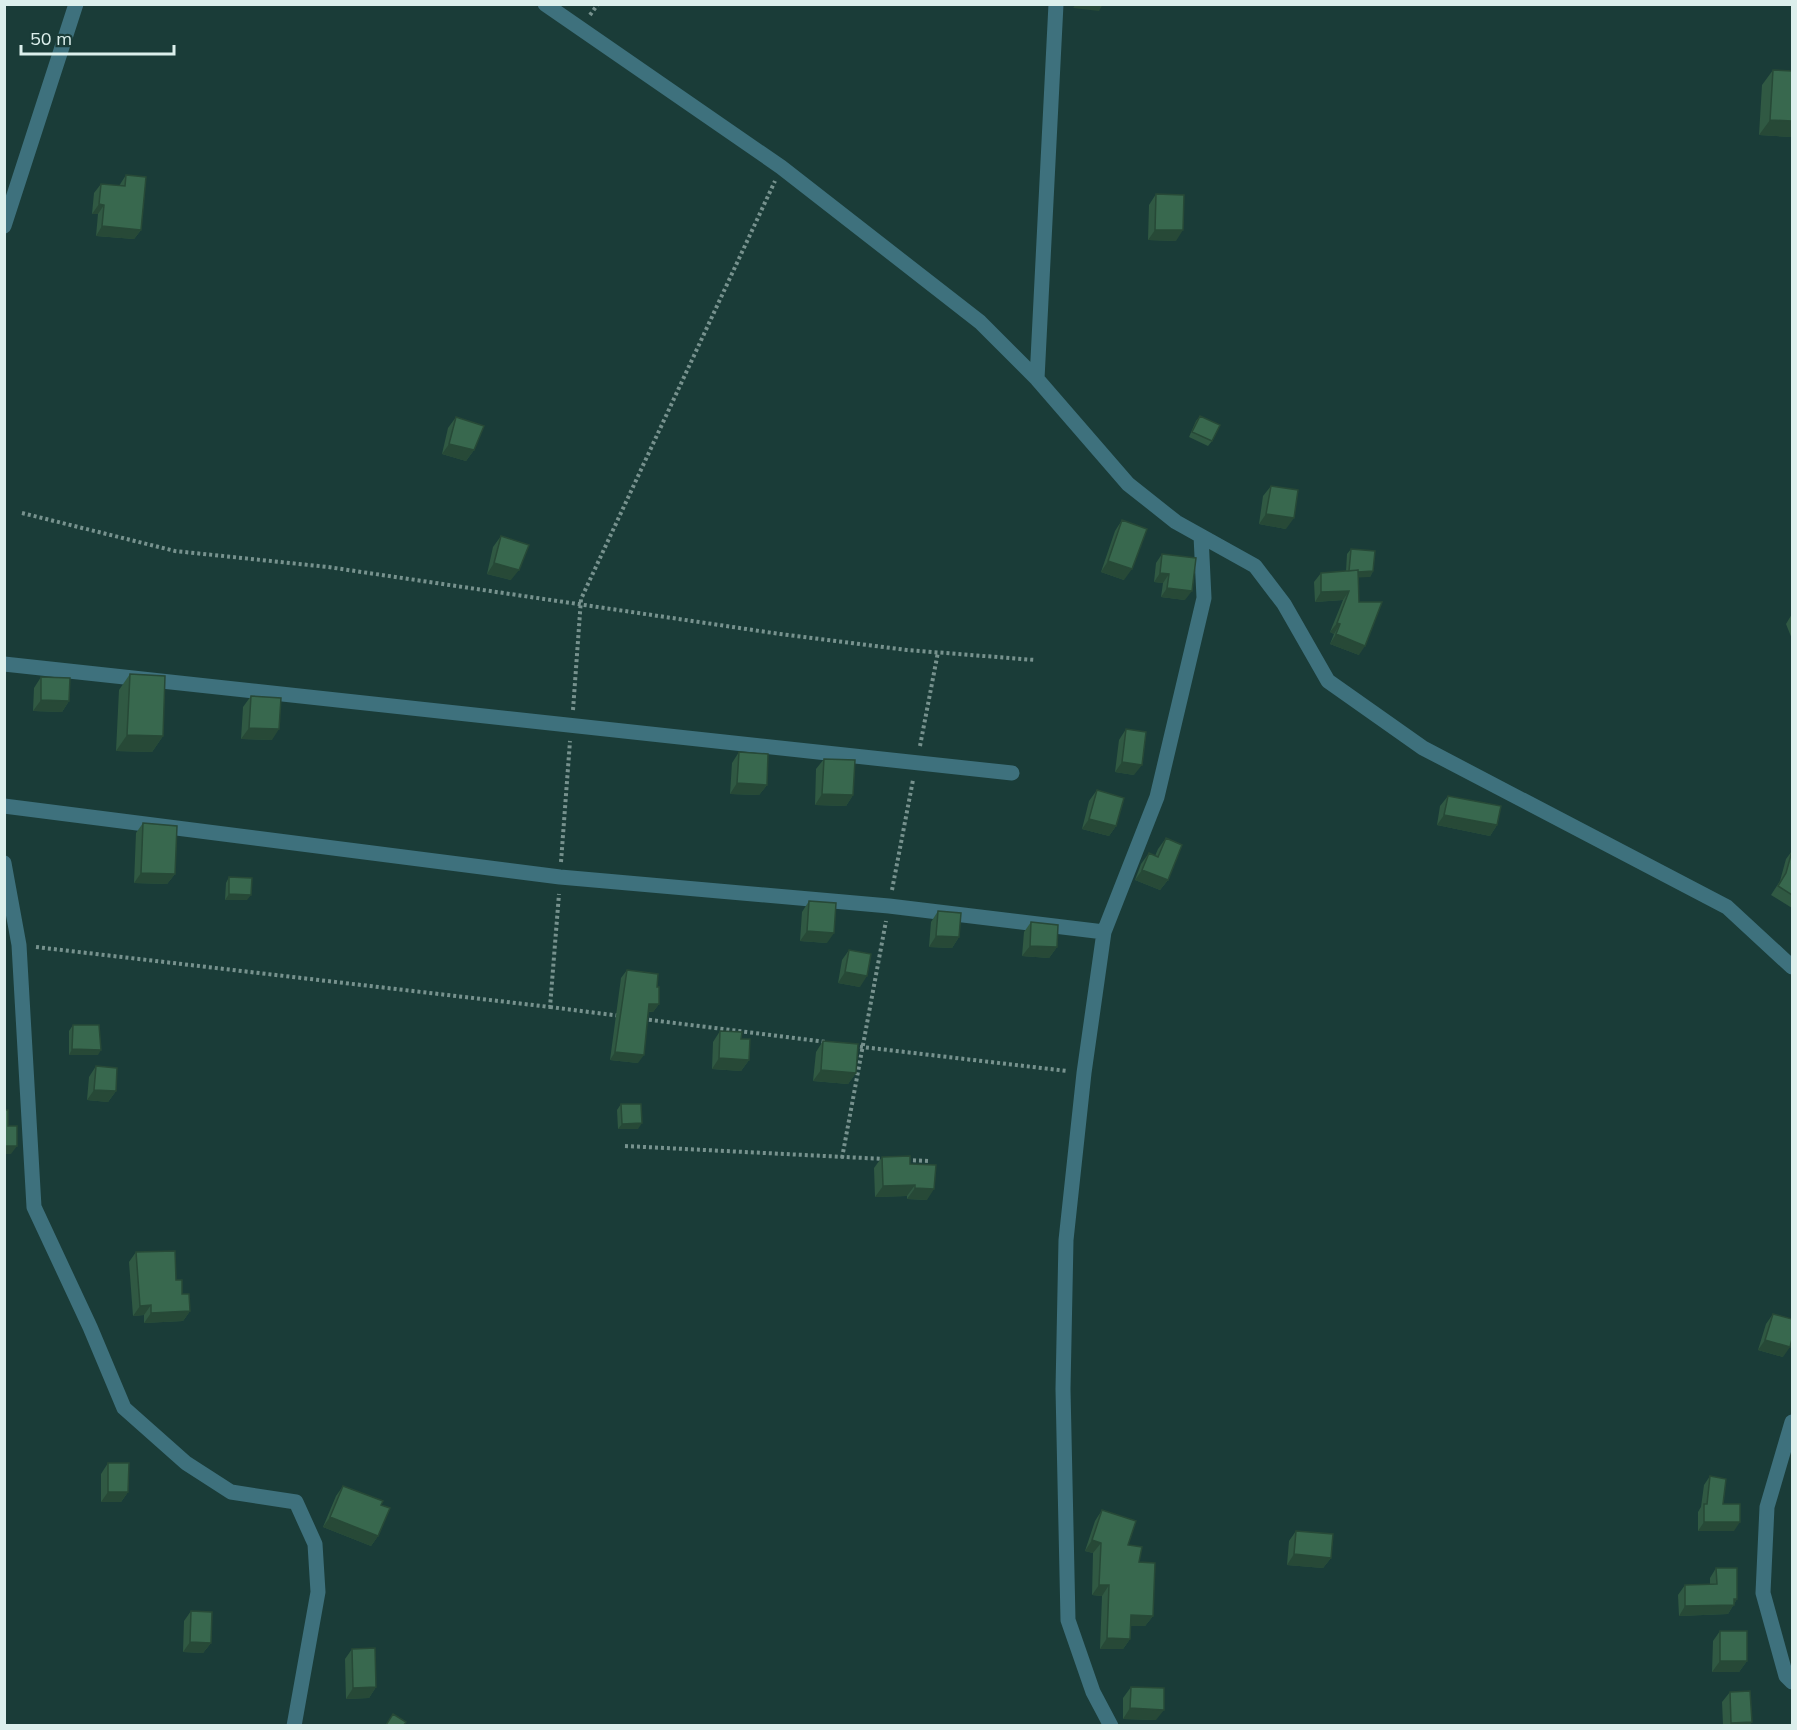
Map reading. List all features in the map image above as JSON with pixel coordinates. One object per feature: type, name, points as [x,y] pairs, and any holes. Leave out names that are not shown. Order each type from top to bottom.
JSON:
[{"type":"street","points":[[4,226],[76,4]]},
{"type":"street","points":[[544,4],[781,167],[980,322],[1037,379],[1128,484],[1176,522],[1255,566],[1284,604],[1328,681],[1422,748],[1727,907],[1792,967]]},
{"type":"street","points":[[1037,379],[1056,4]]},
{"type":"street","points":[[1111,1725],[1092,1692],[1068,1620],[1063,1389],[1066,1240],[1084,1073],[1104,932],[1157,797],[1204,598],[1201,536]]},
{"type":"street","points":[[4,664],[1012,773]]},
{"type":"street","points":[[4,806],[560,877],[889,906],[1104,932]]},
{"type":"street","points":[[4,863],[19,945],[34,1207],[90,1327],[124,1408],[186,1463],[231,1492],[296,1502],[315,1544],[318,1592],[294,1725]]},
{"type":"street","points":[[1792,1422],[1767,1507],[1763,1593],[1786,1676],[1792,1682]]},
{"type":"path","points":[[22,513],[175,551],[328,567],[780,634],[908,650],[1035,660]]},
{"type":"path","points":[[550,1007],[827,1043]]},
{"type":"path","points":[[850,1046],[1084,1073]]},
{"type":"path","points":[[625,1146],[927,1161]]},
{"type":"building","points":[[1773,70],[1792,71],[1792,121],[1770,120]]},
{"type":"building","points":[[126,175],[146,177],[141,230],[102,226],[104,205],[99,204],[101,184],[125,186]]},
{"type":"building","points":[[1156,194],[1184,195],[1183,230],[1155,230]]},
{"type":"building","points":[[1200,416],[1220,425],[1212,441],[1192,432]]},
{"type":"building","points":[[456,417],[484,426],[474,450],[449,444]]},
{"type":"building","points":[[1271,486],[1298,490],[1294,518],[1266,514]]},
{"type":"building","points":[[1122,520],[1147,529],[1132,569],[1108,561]]},
{"type":"building","points":[[501,536],[529,545],[519,570],[494,563]]},
{"type":"building","points":[[1351,549],[1375,551],[1373,571],[1349,571]]},
{"type":"building","points":[[1162,554],[1196,558],[1192,591],[1167,588],[1169,574],[1160,573]]},
{"type":"building","points":[[1358,570],[1359,602],[1382,602],[1365,646],[1336,634],[1340,624],[1337,623],[1349,591],[1321,592],[1321,573]]},
{"type":"building","points":[[130,674],[165,676],[163,736],[127,735]]},
{"type":"building","points":[[41,677],[70,678],[69,701],[41,700]]},
{"type":"building","points":[[251,696],[281,698],[279,729],[249,728]]},
{"type":"building","points":[[1126,729],[1146,732],[1142,765],[1122,762]]},
{"type":"building","points":[[739,752],[768,754],[767,785],[737,783]]},
{"type":"building","points":[[824,759],[855,760],[853,795],[822,794]]},
{"type":"building","points":[[1097,790],[1124,798],[1116,826],[1089,819]]},
{"type":"building","points":[[1448,796],[1501,806],[1497,825],[1444,815]]},
{"type":"building","points":[[143,823],[177,826],[175,874],[141,873]]},
{"type":"building","points":[[1166,838],[1182,845],[1168,880],[1142,870],[1149,853],[1158,857]]},
{"type":"building","points":[[1792,851],[1792,895],[1778,886],[1786,873]]},
{"type":"building","points":[[229,877],[252,878],[251,895],[229,894]]},
{"type":"building","points":[[809,901],[836,903],[834,933],[807,931]]},
{"type":"building","points":[[938,911],[961,913],[959,937],[936,936]]},
{"type":"building","points":[[1031,922],[1058,925],[1057,947],[1030,946]]},
{"type":"building","points":[[849,950],[871,954],[867,976],[845,972]]},
{"type":"building","points":[[627,970],[658,974],[659,1004],[649,1004],[644,1055],[615,1052]]},
{"type":"building","points":[[73,1025],[99,1025],[101,1050],[72,1049]]},
{"type":"building","points":[[720,1031],[742,1032],[741,1039],[750,1039],[749,1060],[719,1058]]},
{"type":"building","points":[[823,1041],[858,1044],[856,1073],[821,1070]]},
{"type":"building","points":[[96,1066],[117,1068],[116,1091],[94,1090]]},
{"type":"building","points":[[621,1104],[641,1104],[642,1123],[622,1124]]},
{"type":"building","points":[[4,1110],[8,1110],[8,1126],[17,1126],[17,1146],[4,1146]]},
{"type":"building","points":[[910,1156],[910,1164],[936,1165],[934,1189],[915,1188],[915,1185],[883,1186],[882,1157]]},
{"type":"building","points":[[175,1251],[176,1280],[182,1280],[182,1294],[189,1294],[190,1311],[151,1313],[151,1305],[140,1306],[136,1252]]},
{"type":"building","points":[[1773,1314],[1792,1319],[1790,1347],[1765,1340]]},
{"type":"building","points":[[108,1463],[129,1463],[128,1492],[108,1492]]},
{"type":"building","points":[[1710,1476],[1726,1479],[1723,1504],[1740,1504],[1740,1522],[1704,1522],[1704,1504],[1707,1504]]},
{"type":"building","points":[[343,1486],[383,1501],[381,1505],[390,1508],[378,1536],[330,1517]]},
{"type":"building","points":[[1102,1510],[1136,1521],[1128,1545],[1142,1547],[1139,1562],[1155,1563],[1153,1616],[1131,1615],[1130,1639],[1107,1638],[1109,1585],[1099,1585],[1101,1543],[1092,1540]]},
{"type":"building","points":[[1296,1531],[1333,1534],[1331,1558],[1294,1554]]},
{"type":"building","points":[[1716,1568],[1737,1568],[1737,1599],[1734,1599],[1734,1605],[1685,1606],[1685,1585],[1717,1584]]},
{"type":"building","points":[[191,1611],[212,1612],[211,1643],[190,1642]]},
{"type":"building","points":[[1720,1631],[1747,1631],[1747,1661],[1720,1661]]},
{"type":"building","points":[[375,1648],[376,1687],[353,1688],[352,1649]]},
{"type":"building","points":[[1131,1687],[1164,1688],[1164,1710],[1130,1708]]},
{"type":"building","points":[[1750,1691],[1752,1722],[1731,1723],[1730,1692]]},
{"type":"building","points":[[393,1714],[406,1722],[404,1725],[386,1725]]}]
